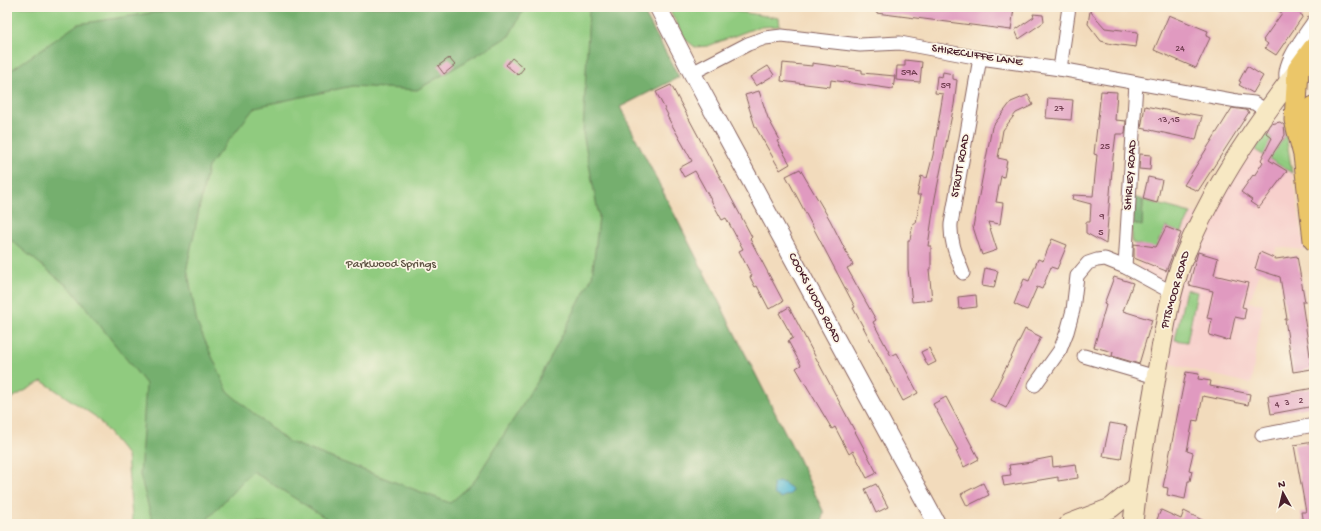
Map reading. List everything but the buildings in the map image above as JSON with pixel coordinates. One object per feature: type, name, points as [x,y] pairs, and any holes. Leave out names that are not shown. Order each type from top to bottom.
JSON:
[{"type":"main road","points":[[1314,48],[1293,77],[1294,120],[1304,155],[1314,240]]},
{"type":"main road","name":"PITSMOOR ROAD","points":[[1133,524],[1137,487],[1156,377],[1173,293],[1182,261],[1200,219],[1226,173],[1267,111],[1293,77]]},
{"type":"main road","points":[[1304,155],[1314,107]]},
{"type":"main road","points":[[1068,524],[1111,508],[1137,487]]},
{"type":"main road","points":[[1068,524],[1076,524]]},
{"type":"street","name":"COOKS WOOD ROAD","points":[[658,7],[692,73],[937,524]]},
{"type":"street","points":[[1060,69],[1068,7]]},
{"type":"street","points":[[1293,77],[1286,79],[1286,68],[1292,54],[1314,22]]},
{"type":"street","name":"SHIRECLIFFE LANE","points":[[692,73],[748,44],[765,38],[782,36],[860,45],[900,43],[980,58],[1060,69],[1254,103],[1267,111]]},
{"type":"street","name":"STRUTT ROAD","points":[[963,273],[952,245],[951,224],[980,58]]},
{"type":"street","name":"SHIRLEY ROAD","points":[[1125,267],[1136,83]]},
{"type":"street","points":[[1035,385],[1060,350],[1073,310],[1077,276],[1088,263],[1105,259],[1125,267],[1173,293]]},
{"type":"street","points":[[1084,356],[1156,377]]},
{"type":"street","points":[[1262,435],[1314,425]]},
{"type":"shaded area","points":[[1245,142],[1292,173],[1305,250],[1277,247],[1269,273],[1261,271],[1249,302],[1263,304],[1251,384],[1159,361],[1173,293],[1136,273],[1144,251],[1140,250],[1142,226],[1129,196],[1202,215]]},
{"type":"green space","name":"Parkwood Springs","points":[[7,7],[641,7],[679,77],[620,107],[796,454],[823,511],[822,524],[134,524],[132,518],[127,455],[96,417],[42,381],[7,401]]},
{"type":"green space","points":[[190,7],[525,7],[509,36],[417,90],[352,86],[255,107],[208,167],[187,267],[197,323],[228,392],[287,441],[450,503],[473,483],[541,376],[592,277],[599,217],[583,133],[589,10],[592,7],[641,7],[679,77],[620,107],[796,454],[823,511],[822,524],[335,524],[252,471],[203,524],[153,524],[140,475],[146,384],[72,290],[7,237],[7,73],[78,24]]},
{"type":"green space","points":[[668,7],[708,7],[779,18],[780,26],[758,27],[708,46],[695,47],[685,39]]},
{"type":"green space","points":[[1285,129],[1292,173],[1255,150],[1266,133],[1272,138],[1268,145],[1276,150],[1285,135],[1282,133]]},
{"type":"green space","points":[[1134,197],[1143,200],[1142,226],[1132,223]]},
{"type":"green space","points":[[1143,200],[1191,213],[1181,233],[1166,227],[1163,233],[1167,240],[1160,238],[1155,250],[1140,250],[1141,245],[1132,243],[1132,223],[1142,225]]},
{"type":"green space","points":[[1186,289],[1197,292],[1187,342],[1175,340]]},
{"type":"water","points":[[778,482],[784,483],[791,488],[792,492],[780,498],[774,494],[773,484]]}]
